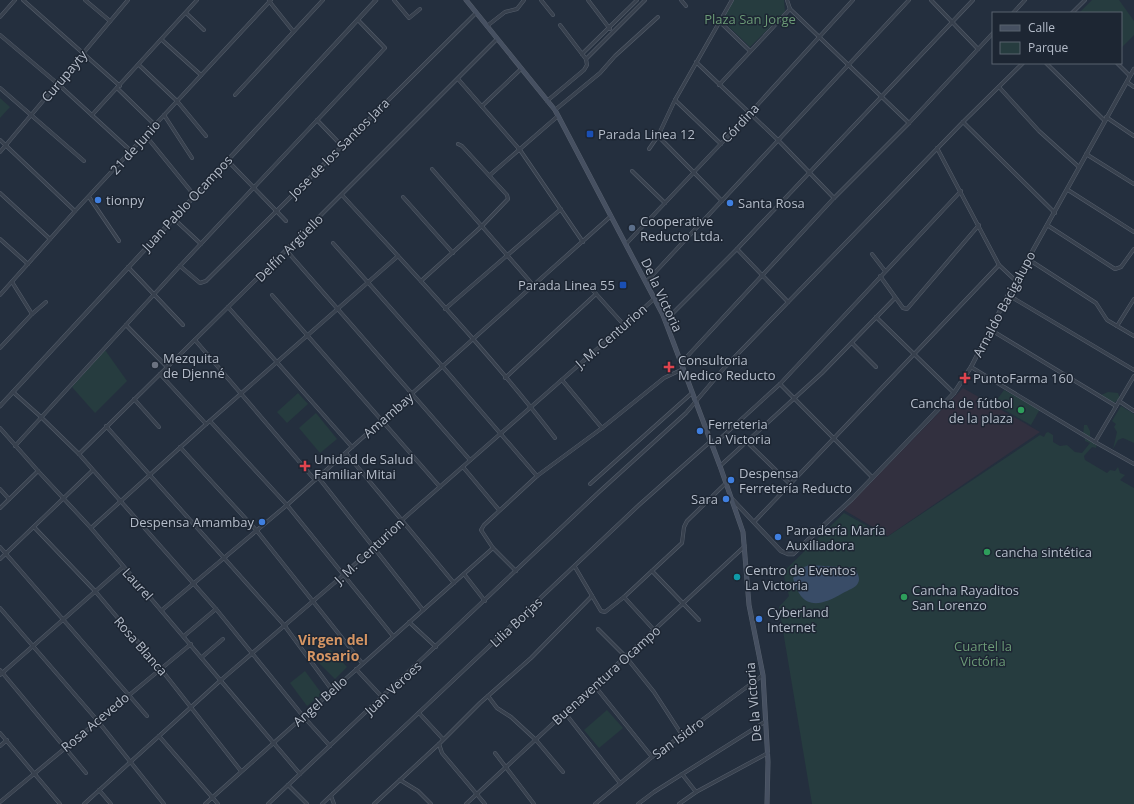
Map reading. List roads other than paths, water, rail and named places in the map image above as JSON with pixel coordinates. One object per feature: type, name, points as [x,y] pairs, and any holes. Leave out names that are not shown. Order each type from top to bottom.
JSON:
[{"type":"main road","name":"De la Victoria","points":[[466,0],[555,110],[665,321],[720,466],[743,532],[749,605],[763,675],[768,753],[767,804]]},
{"type":"main road","points":[[736,512],[741,509]]},
{"type":"street","points":[[0,17],[15,0]]},
{"type":"street","points":[[23,0],[83,53],[155,125]]},
{"type":"street","points":[[85,0],[110,22]]},
{"type":"street","name":"Curupayty","points":[[0,152],[128,0]]},
{"type":"street","points":[[92,115],[197,0]]},
{"type":"street","points":[[235,95],[323,0]]},
{"type":"street","name":"Juan Pablo Ocampos","points":[[0,406],[127,267],[376,0]]},
{"type":"street","points":[[394,0],[409,18],[420,9]]},
{"type":"street","points":[[487,26],[505,12],[517,9],[524,0]]},
{"type":"street","points":[[542,0],[553,14]]},
{"type":"street","points":[[588,0],[613,32]]},
{"type":"street","points":[[582,54],[636,0],[639,6]]},
{"type":"street","points":[[586,59],[645,0]]},
{"type":"street","points":[[681,0],[686,6]]},
{"type":"street","points":[[650,149],[658,136],[675,100],[732,0]]},
{"type":"street","points":[[787,0],[790,9],[909,123]]},
{"type":"street","points":[[846,0],[847,6]]},
{"type":"street","name":"Córdina","points":[[626,244],[750,113],[853,0]]},
{"type":"street","points":[[646,282],[909,0]]},
{"type":"street","points":[[931,0],[978,50]]},
{"type":"street","points":[[665,321],[737,249],[973,0]]},
{"type":"street","points":[[1014,12],[1025,0]]},
{"type":"street","points":[[1073,12],[1085,0]]},
{"type":"street","points":[[270,1],[293,31]]},
{"type":"street","name":"21 de Junio","points":[[0,295],[75,211],[270,1]]},
{"type":"street","points":[[719,85],[790,9]]},
{"type":"street","name":"Jose de los Santos Jara","points":[[180,266],[196,281],[203,283],[476,12]]},
{"type":"street","points":[[186,13],[204,30]]},
{"type":"street","points":[[555,110],[600,73],[615,56],[658,17]]},
{"type":"street","points":[[15,446],[126,324],[385,48],[358,20]]},
{"type":"street","points":[[719,21],[750,51]]},
{"type":"street","points":[[547,101],[584,70],[587,65],[586,59],[560,25]]},
{"type":"street","points":[[0,35],[58,84],[131,151]]},
{"type":"street","points":[[681,363],[764,276],[834,198],[909,123],[992,35]]},
{"type":"street","name":"Delfín Argüello","points":[[79,454],[342,195],[497,39]]},
{"type":"street","points":[[162,40],[201,75]]},
{"type":"street","points":[[696,62],[779,141],[808,173],[834,198]]},
{"type":"street","name":"Juan Veroes","points":[[268,804],[383,698],[599,492],[696,403],[725,367],[963,122],[1022,64]]},
{"type":"street","points":[[1047,64],[1105,119],[1134,136]]},
{"type":"street","points":[[1118,64],[1130,76]]},
{"type":"street","points":[[139,65],[178,101],[206,136]]},
{"type":"street","points":[[482,106],[521,69]]},
{"type":"street","name":"Arnaldo Bacigalupo","points":[[732,500],[781,551],[788,554],[793,554],[872,477],[954,393],[971,367],[1008,295],[1068,190],[1105,119],[1134,70]]},
{"type":"street","points":[[458,79],[520,150],[583,242]]},
{"type":"street","points":[[1127,82],[1134,87]]},
{"type":"street","points":[[999,87],[1039,131],[1079,167]]},
{"type":"street","points":[[0,88],[84,161]]},
{"type":"street","points":[[675,100],[721,144]]},
{"type":"street","points":[[164,115],[192,158]]},
{"type":"street","points":[[490,175],[558,116]]},
{"type":"street","points":[[317,120],[341,145]]},
{"type":"street","points":[[963,122],[1055,213]]},
{"type":"street","points":[[146,136],[194,195]]},
{"type":"street","points":[[658,136],[722,201]]},
{"type":"street","points":[[0,140],[75,211]]},
{"type":"street","points":[[421,281],[482,226],[508,199],[507,195],[490,175],[462,146],[458,144]]},
{"type":"street","points":[[938,148],[1000,265],[1016,281]]},
{"type":"street","points":[[1086,154],[1134,184]]},
{"type":"street","points":[[227,160],[286,221]]},
{"type":"street","points":[[432,169],[534,286]]},
{"type":"street","points":[[632,171],[665,204]]},
{"type":"street","points":[[1068,190],[1134,232]]},
{"type":"street","name":"Lilia Borjas","points":[[322,804],[650,495],[780,384],[961,191]]},
{"type":"street","points":[[0,194],[50,239]]},
{"type":"street","points":[[342,195],[421,281],[531,407],[555,438]]},
{"type":"street","points":[[89,197],[119,241]]},
{"type":"street","points":[[403,197],[453,253]]},
{"type":"street","points":[[445,309],[561,209]]},
{"type":"street","name":"Amambay","points":[[162,610],[287,505],[473,341],[611,216]]},
{"type":"street","points":[[173,218],[201,244]]},
{"type":"street","points":[[880,276],[904,309],[909,308],[934,276],[979,225]]},
{"type":"street","points":[[1047,225],[1118,269],[1134,248]]},
{"type":"street","points":[[0,239],[28,264]]},
{"type":"street","points":[[333,243],[537,476]]},
{"type":"street","points":[[737,249],[788,302]]},
{"type":"street","points":[[286,250],[470,460]]},
{"type":"street","points":[[872,254],[885,271]]},
{"type":"street","points":[[91,528],[180,447],[398,256]]},
{"type":"street","points":[[1028,259],[1096,303],[1107,320],[1134,336]]},
{"type":"street","points":[[754,522],[914,353],[1000,265]]},
{"type":"street","points":[[127,267],[183,326]]},
{"type":"street","points":[[12,282],[32,314]]},
{"type":"street","points":[[589,286],[624,325]]},
{"type":"street","points":[[505,378],[596,294]]},
{"type":"street","points":[[272,295],[309,335],[440,487]]},
{"type":"street","points":[[1008,295],[1134,370]]},
{"type":"street","points":[[720,466],[795,398],[852,343],[876,316],[895,298]]},
{"type":"street","name":"J. M. Centurion","points":[[84,804],[221,680],[314,601],[402,520],[654,299]]},
{"type":"street","points":[[1117,326],[1134,299]]},
{"type":"street","points":[[0,348],[32,314],[46,302]]},
{"type":"street","points":[[228,307],[352,447]]},
{"type":"street","points":[[876,316],[954,393]]},
{"type":"street","points":[[126,324],[167,367]]},
{"type":"street","points":[[991,330],[1116,406]]},
{"type":"street","points":[[195,340],[316,478],[423,610]]},
{"type":"street","points":[[852,343],[876,367]]},
{"type":"street","points":[[971,367],[1134,464]]},
{"type":"street","points":[[516,571],[493,548],[481,530],[484,525],[537,476],[602,428],[664,378],[683,369]]},
{"type":"street","points":[[160,374],[206,424]]},
{"type":"street","points":[[1095,442],[1134,376]]},
{"type":"street","points":[[562,380],[602,428]]},
{"type":"street","points":[[780,384],[872,477]]},
{"type":"street","points":[[13,392],[42,417],[79,454],[92,471],[216,609],[303,716],[330,746]]},
{"type":"street","points":[[590,484],[692,393]]},
{"type":"street","points":[[134,399],[159,427]]},
{"type":"street","points":[[1119,401],[1134,411]]},
{"type":"street","points":[[210,421],[287,505],[394,636]]},
{"type":"street","points":[[106,426],[284,625],[332,690]]},
{"type":"street","name":"Laurel","points":[[0,428],[91,528],[300,774]]},
{"type":"street","points":[[747,442],[790,484]]},
{"type":"street","points":[[180,447],[257,531],[362,663]]},
{"type":"street","points":[[346,453],[454,583]]},
{"type":"street","points":[[463,467],[499,510]]},
{"type":"street","points":[[0,508],[38,471]]},
{"type":"street","points":[[0,559],[92,471]]},
{"type":"street","points":[[575,567],[603,612],[624,597],[682,543],[684,528],[687,521],[726,483]]},
{"type":"street","points":[[0,489],[9,499]]},
{"type":"street","name":"Rosa Blanca","points":[[34,527],[95,592],[160,668],[242,771]]},
{"type":"street","name":"Buenaventura Ocampo","points":[[466,804],[594,685],[655,631],[745,546]]},
{"type":"street","points":[[0,547],[148,716]]},
{"type":"street","name":"Angel Bello","points":[[205,804],[493,548]]},
{"type":"street","points":[[86,772],[1,673],[123,567]]},
{"type":"street","points":[[652,571],[699,620]]},
{"type":"street","points":[[464,574],[485,601]]},
{"type":"street","points":[[374,804],[488,696],[531,658],[592,596]]},
{"type":"street","points":[[624,597],[655,631]]},
{"type":"street","points":[[0,608],[97,720],[164,804]]},
{"type":"street","points":[[184,636],[216,609]]},
{"type":"street","points":[[409,622],[436,647]]},
{"type":"street","points":[[598,628],[626,657],[654,692],[682,735]]},
{"type":"street","points":[[202,658],[223,639]]},
{"type":"street","name":"Rosa Acevedo","points":[[0,802],[128,694],[191,644]]},
{"type":"street","points":[[356,669],[383,698]]},
{"type":"street","name":"San Isidro","points":[[595,804],[652,757],[763,675]]},
{"type":"street","points":[[594,685],[652,757]]},
{"type":"street","points":[[488,696],[497,708],[510,717],[536,740],[563,772]]},
{"type":"street","points":[[419,713],[443,739]]},
{"type":"street","points":[[565,713],[620,783]]},
{"type":"street","points":[[638,804],[682,774],[766,721]]},
{"type":"street","points":[[0,733],[60,804]]},
{"type":"street","points":[[159,736],[218,804]]},
{"type":"street","points":[[0,746],[7,740]]},
{"type":"street","points":[[439,744],[442,753],[485,804]]},
{"type":"street","points":[[495,753],[534,804]]},
{"type":"street","points":[[679,804],[696,792],[768,753]]},
{"type":"street","points":[[682,774],[696,792]]},
{"type":"street","points":[[400,780],[418,791],[431,804]]},
{"type":"street","points":[[288,785],[307,804]]},
{"type":"street","points":[[99,790],[111,804]]},
{"type":"street","points":[[331,796],[334,804]]},
{"type":"water","points":[[809,565],[855,568],[859,581],[854,588],[834,598],[818,603],[812,603],[801,596],[796,588],[793,578],[802,568]]},
{"type":"place","name":"Parada Linea 12","points":[[590,134]]},
{"type":"place","name":"tionpy","points":[[98,200]]},
{"type":"place","name":"Santa Rosa","points":[[730,203]]},
{"type":"place","name":"Cooperative Reducto Ltda.","points":[[632,228]]},
{"type":"place","name":"Parada Linea 55","points":[[623,285]]},
{"type":"place","name":"Mezquita de Djenné","points":[[155,365]]},
{"type":"place","name":"Consultoria Medico Reducto","points":[[669,367]]},
{"type":"place","name":"PuntoFarma 160","points":[[965,378]]},
{"type":"place","name":"Cancha de fútbol de la plaza","points":[[1021,410]]},
{"type":"place","name":"Ferreteria La Victoria","points":[[700,431]]},
{"type":"place","name":"Unidad de Salud Familiar Mitai","points":[[305,466]]},
{"type":"place","name":"Despensa Ferretería Reducto","points":[[731,480]]},
{"type":"place","name":"Sara","points":[[726,499]]},
{"type":"place","name":"Despensa Amambay","points":[[262,522]]},
{"type":"place","name":"Panadería María Auxiliadora","points":[[778,537]]},
{"type":"place","name":"cancha sintética","points":[[987,552]]},
{"type":"place","name":"Centro de Eventos La Victoria","points":[[737,577]]},
{"type":"place","name":"Cancha Rayaditos San Lorenzo","points":[[904,597]]},
{"type":"place","name":"Cyberland Internet","points":[[759,619]]},
{"type":"district","name":"Virgen del Rosario","points":[[333,648]]},
{"type":"park label","name":"Plaza San Jorge","points":[[750,19]]},
{"type":"park label","name":"Cuartel la Victória","points":[[983,654]]}]
